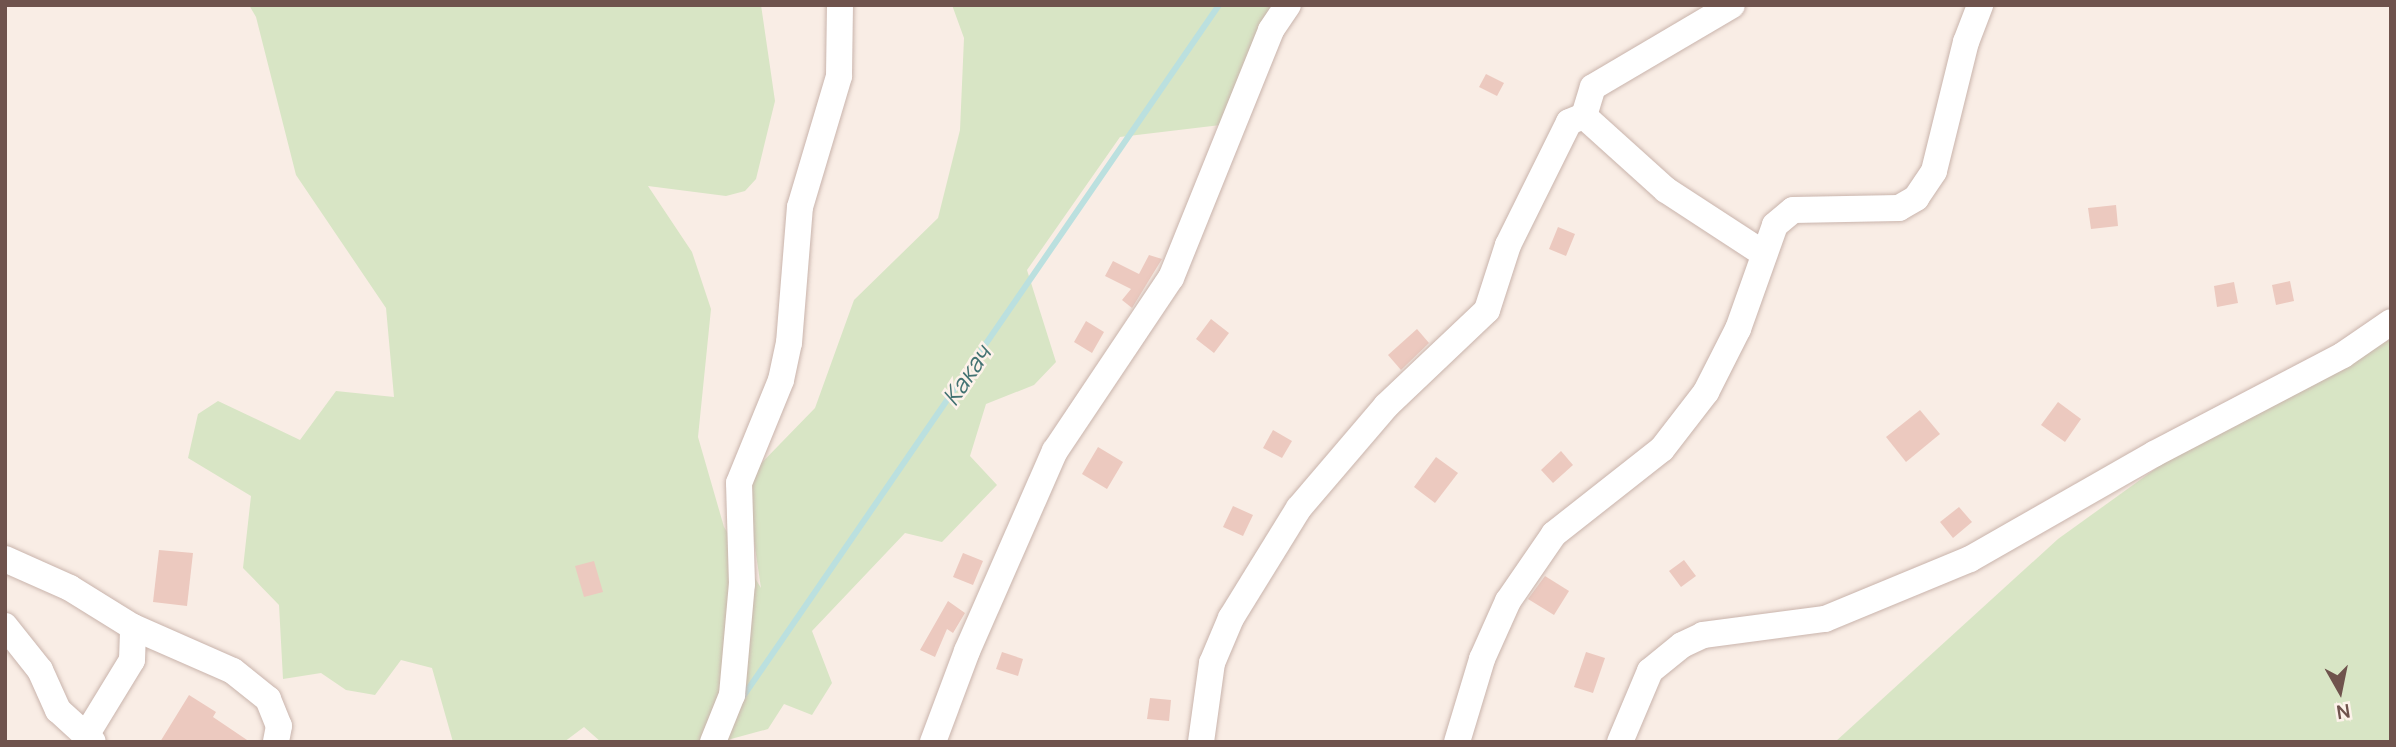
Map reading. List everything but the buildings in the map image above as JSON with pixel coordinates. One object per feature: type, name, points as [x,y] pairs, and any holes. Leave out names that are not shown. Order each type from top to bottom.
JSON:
[{"type":"street","points":[[717,731],[732,695],[742,584],[739,483],[784,368],[800,207],[839,76],[840,5]]},
{"type":"street","points":[[933,742],[967,651],[1055,452],[1171,278],[1272,30],[1288,5]]},
{"type":"street","points":[[1584,116],[1593,88],[1732,5]]},
{"type":"street","points":[[1457,742],[1482,659],[1508,601],[1554,534],[1662,449],[1706,392],[1738,329],[1775,225],[1793,210],[1899,208],[1916,198],[1934,170],[1966,42],[1980,5]]},
{"type":"street","points":[[1584,116],[1666,190],[1764,254]]},
{"type":"street","points":[[1201,742],[1212,663],[1238,608],[1299,508],[1386,406],[1487,310],[1508,245],[1560,136],[1569,121],[1584,116]]},
{"type":"street","points":[[1620,742],[1650,671],[1682,645],[1703,635],[1825,619],[1970,559],[2154,454],[2343,355],[2391,322]]},
{"type":"street","points":[[5,559],[70,588],[133,627],[233,671],[254,685],[268,699],[279,726],[276,742]]},
{"type":"street","points":[[5,626],[40,670],[58,710],[89,739],[132,660],[133,627]]},
{"type":"green space","points":[[249,5],[761,5],[775,101],[756,179],[745,191],[726,196],[648,186],[692,252],[711,309],[698,437],[724,527],[761,588],[745,480],[815,408],[854,300],[938,218],[960,130],[964,38],[952,5],[1277,5],[1229,124],[1120,137],[1027,270],[1056,362],[1034,385],[986,404],[970,456],[997,485],[942,542],[905,533],[812,631],[832,683],[812,715],[784,704],[768,729],[720,742],[601,742],[584,727],[564,742],[453,742],[432,668],[401,660],[375,695],[346,690],[321,673],[283,679],[279,605],[243,568],[251,496],[188,458],[198,414],[218,401],[300,440],[336,391],[394,397],[386,308],[296,175],[256,17]]},
{"type":"green space","points":[[2391,339],[2391,742],[1835,742],[2058,539],[2176,454]]},
{"type":"waterway","name":"Какач","points":[[742,698],[1219,5]]}]
